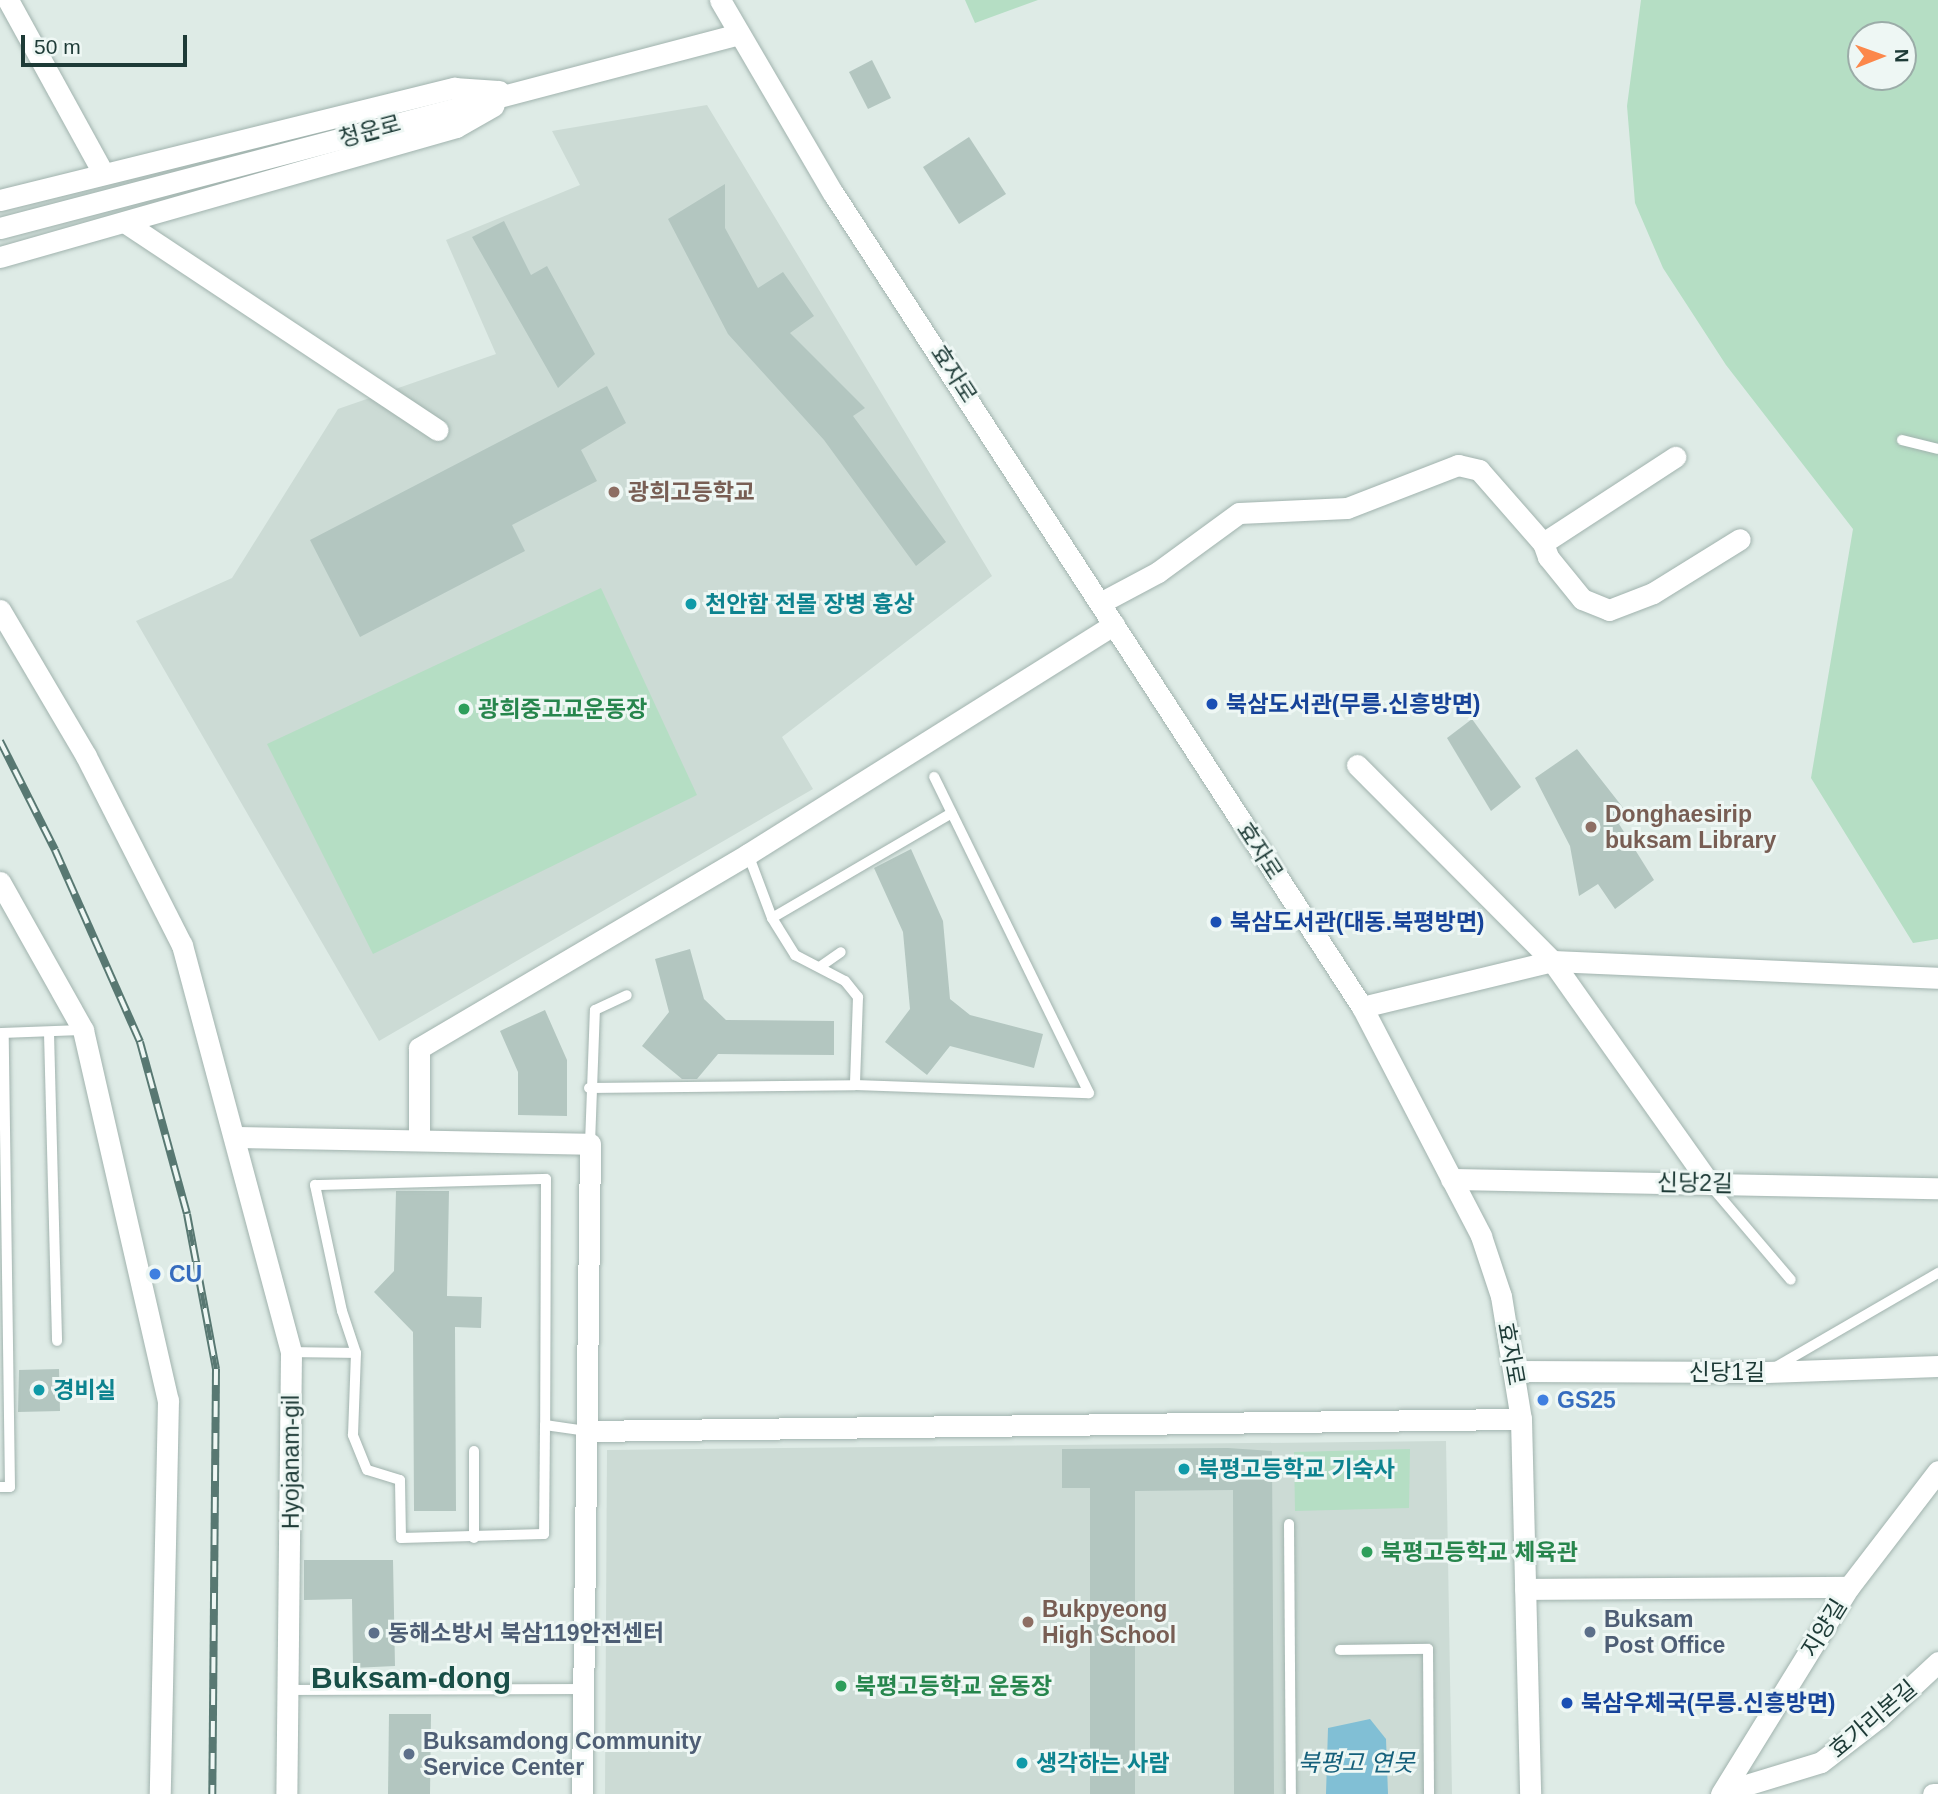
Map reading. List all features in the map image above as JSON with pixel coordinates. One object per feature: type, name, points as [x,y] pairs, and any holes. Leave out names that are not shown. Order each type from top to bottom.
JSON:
[{"type":"street","points":[[8,0],[103,173]]},
{"type":"street","name":"효자로","points":[[720,0],[833,193],[1362,1007],[1481,1236],[1501,1296],[1516,1371],[1521,1419],[1530,1794]]},
{"type":"street","name":"청운로","points":[[0,228],[739,34]]},
{"type":"street","points":[[0,200],[454,88],[519,92]]},
{"type":"street","points":[[0,257],[456,127],[519,92]]},
{"type":"street","points":[[126,223],[438,430]]},
{"type":"street","points":[[1543,543],[1675,457]]},
{"type":"street","points":[[1100,603],[1158,572],[1239,513],[1347,509],[1458,465],[1479,470],[1543,543],[1548,557],[1582,599],[1609,610],[1653,593],[1740,539]]},
{"type":"street","name":"Hyojanam-gil","points":[[0,610],[86,756],[182,944],[291,1352],[286,1794]]},
{"type":"street","points":[[419,1140],[419,1048],[748,854],[1114,624]]},
{"type":"street","points":[[1357,765],[1552,961],[1710,1184]]},
{"type":"street","points":[[0,882],[83,1030],[168,1400],[159,1794]]},
{"type":"street","points":[[1362,1007],[1552,961],[1938,978]]},
{"type":"street","points":[[235,1137],[590,1144],[582,1794]]},
{"type":"street","name":"신당2길","points":[[1451,1178],[1938,1188]]},
{"type":"street","name":"신당1길","points":[[1516,1371],[1767,1372],[1938,1366]]},
{"type":"street","points":[[586,1431],[1521,1419]]},
{"type":"street","name":"지양길","points":[[1725,1793],[1849,1587],[1938,1471]]},
{"type":"street","points":[[1525,1589],[1849,1587]]},
{"type":"street","name":"효가리본길","points":[[1725,1793],[1821,1762],[1878,1718],[1938,1662]]},
{"type":"lane","points":[[1902,440],[1938,449]]},
{"type":"lane","points":[[589,1088],[855,1085],[1089,1093],[934,777]]},
{"type":"lane","points":[[772,918],[952,813]]},
{"type":"lane","points":[[748,854],[772,918],[795,955],[821,966],[845,981],[858,997],[855,1085]]},
{"type":"lane","points":[[821,966],[841,952]]},
{"type":"lane","points":[[590,1144],[589,1088],[595,1010],[627,995]]},
{"type":"lane","points":[[0,1487],[10,1487],[2,1033],[83,1030]]},
{"type":"lane","points":[[49,1033],[57,1341]]},
{"type":"lane","points":[[545,1179],[545,1425],[544,1534],[401,1538],[400,1480],[367,1471],[353,1435],[356,1353],[342,1311],[316,1185],[545,1179]]},
{"type":"lane","points":[[1710,1184],[1791,1280]]},
{"type":"lane","points":[[1767,1372],[1938,1273]]},
{"type":"lane","points":[[291,1352],[356,1353]]},
{"type":"lane","points":[[545,1425],[586,1431]]},
{"type":"lane","points":[[474,1451],[474,1538]]},
{"type":"lane","points":[[1289,1524],[1291,1794]]},
{"type":"lane","points":[[1340,1650],[1428,1649],[1429,1794]]},
{"type":"lane","points":[[288,1690],[582,1689]]},
{"type":"shaded area","name":"광희고등학교","points":[[707,105],[992,576],[782,737],[813,789],[379,1041],[136,621],[232,578],[338,409],[496,354],[446,240],[580,185],[552,131]]},
{"type":"shaded area","name":"Bukpyeong High School","points":[[1446,1441],[1452,1794],[605,1794],[607,1450]]},
{"type":"green space","points":[[965,0],[1038,0],[975,23]]},
{"type":"green space","points":[[1641,0],[1938,0],[1938,939],[1913,943],[1811,778],[1853,529],[1726,365],[1663,268],[1635,203],[1627,106]]},
{"type":"green space","points":[[601,588],[697,795],[373,954],[267,744]]},
{"type":"green space","points":[[1410,1449],[1409,1508],[1295,1511],[1294,1452]]},
{"type":"water","name":"북평고 연못","points":[[1370,1719],[1386,1739],[1388,1794],[1326,1794],[1328,1728]]},
{"type":"building","points":[[872,60],[891,98],[868,109],[849,72]]},
{"type":"building","points":[[969,137],[1006,194],[959,224],[923,167]]},
{"type":"building","points":[[725,184],[725,228],[758,288],[783,272],[814,316],[790,333],[865,408],[853,416],[946,542],[916,566],[824,440],[728,334],[668,219]]},
{"type":"building","points":[[504,221],[531,275],[547,266],[595,354],[558,388],[472,237]]},
{"type":"building","points":[[607,386],[626,423],[581,450],[597,481],[512,525],[525,551],[360,637],[310,540]]},
{"type":"building","points":[[1472,719],[1521,787],[1491,811],[1447,738]]},
{"type":"building","name":"Donghaesirip buksam Library","points":[[1577,749],[1628,814],[1619,824],[1654,880],[1615,909],[1598,884],[1579,896],[1570,846],[1535,778]]},
{"type":"building","points":[[911,849],[943,921],[950,999],[970,1015],[1043,1034],[1034,1068],[950,1046],[927,1075],[885,1042],[910,1009],[903,932],[874,868]]},
{"type":"building","points":[[690,949],[704,999],[726,1020],[834,1021],[834,1055],[718,1054],[697,1079],[682,1079],[642,1046],[669,1012],[655,959]]},
{"type":"building","points":[[545,1010],[567,1060],[567,1116],[518,1115],[518,1072],[500,1031]]},
{"type":"building","points":[[396,1191],[449,1191],[447,1296],[482,1297],[481,1328],[455,1327],[456,1511],[414,1511],[413,1332],[374,1292],[394,1271]]},
{"type":"building","name":"경비실","points":[[59,1369],[60,1411],[18,1412],[19,1370]]},
{"type":"building","points":[[1228,1448],[1272,1451],[1274,1794],[1234,1794],[1233,1490],[1135,1491],[1135,1794],[1090,1794],[1090,1488],[1062,1488],[1062,1449]]},
{"type":"building","name":"동해소방서 북삼119안전센터","points":[[304,1560],[393,1560],[395,1666],[353,1668],[352,1599],[304,1600]]},
{"type":"building","name":"Buksamdong Community Service Center","points":[[389,1714],[431,1714],[430,1794],[388,1794]]},
{"type":"railway","points":[[0,741],[55,850],[140,1042],[187,1214],[216,1369],[212,1794]]},
{"type":"place","name":"광희고등학교","points":[[614,492]]},
{"type":"place","name":"천안함 전몰 장병 흉상","points":[[691,604]]},
{"type":"place","name":"북삼도서관(무릉.신흥방면)","points":[[1212,704]]},
{"type":"place","name":"광희중고교운동장","points":[[464,709]]},
{"type":"place","name":"Donghaesirip buksam Library","points":[[1591,827]]},
{"type":"place","name":"북삼도서관(대동.북평방면)","points":[[1216,922]]},
{"type":"place","name":"CU","points":[[155,1274]]},
{"type":"place","name":"경비실","points":[[39,1390]]},
{"type":"place","name":"GS25","points":[[1543,1400]]},
{"type":"place","name":"북평고등학교 기숙사","points":[[1184,1469]]},
{"type":"place","name":"북평고등학교 체육관","points":[[1367,1552]]},
{"type":"place","name":"Bukpyeong High School","points":[[1028,1622]]},
{"type":"place","name":"Buksam Post Office","points":[[1590,1632]]},
{"type":"place","name":"동해소방서 북삼119안전센터","points":[[374,1633]]},
{"type":"place","name":"북평고등학교 운동장","points":[[841,1686]]},
{"type":"place","name":"북삼우체국(무릉.신흥방면)","points":[[1567,1703]]},
{"type":"place","name":"Buksamdong Community Service Center","points":[[409,1754]]},
{"type":"place","name":"생각하는 사람","points":[[1022,1763]]},
{"type":"district","name":"Buksam-dong","points":[[411,1678]]}]
